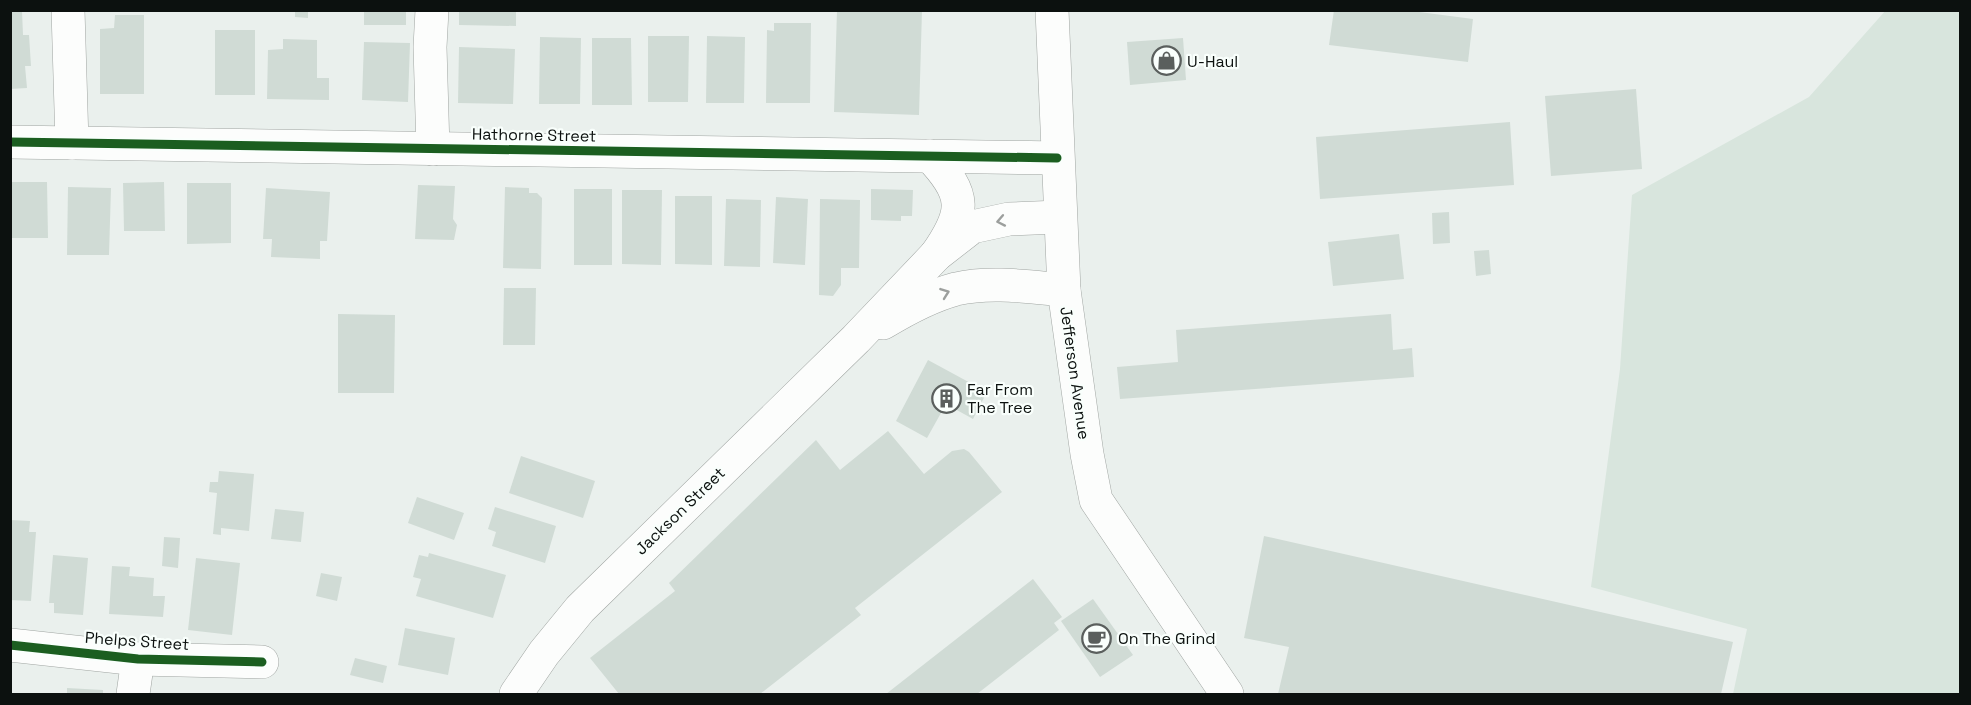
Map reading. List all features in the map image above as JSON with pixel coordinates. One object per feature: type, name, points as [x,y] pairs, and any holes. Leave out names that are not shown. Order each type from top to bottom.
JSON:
[{"type":"street","points":[[68,10],[72,143]]},
{"type":"street","points":[[432,10],[430,47],[433,149]]},
{"type":"street","name":"Jefferson Avenue","points":[[1052,10],[1059,217],[1064,290],[1087,454],[1096,500],[1227,694]]},
{"type":"street","name":"Hathorne Street","points":[[10,142],[1057,158]]},
{"type":"street","points":[[930,156],[949,176],[957,194],[958,214],[953,231],[936,255]]},
{"type":"street","name":"Jackson Street","points":[[516,694],[544,653],[580,609],[856,339],[936,255],[972,227],[1009,219],[1059,217]]},
{"type":"street","name":"Jackson Street","points":[[856,339],[916,304],[956,289],[997,285],[1064,290]]},
{"type":"street","name":"Phelps Street","points":[[10,645],[138,659],[262,662]]},
{"type":"street","points":[[133,694],[138,659]]},
{"type":"shaded area","points":[[1886,10],[1960,11],[1960,694],[1733,694],[1747,629],[1591,587],[1620,369],[1632,195],[1809,97]]},
{"type":"building","points":[[295,10],[308,10],[308,18],[295,17]]},
{"type":"building","points":[[364,10],[406,10],[406,25],[364,25]]},
{"type":"building","points":[[459,10],[516,10],[516,26],[459,25]]},
{"type":"building","points":[[837,10],[922,10],[919,115],[834,112]]},
{"type":"building","points":[[1334,10],[1404,10],[1473,19],[1468,62],[1329,45]]},
{"type":"building","points":[[22,11],[23,35],[29,35],[31,66],[25,66],[27,88],[10,89],[10,12]]},
{"type":"building","points":[[115,15],[144,15],[144,94],[100,94],[100,29],[114,28]]},
{"type":"building","points":[[774,23],[811,23],[810,103],[766,103],[767,30],[774,31]]},
{"type":"building","points":[[215,30],[255,30],[255,95],[215,95]]},
{"type":"building","points":[[648,36],[689,36],[688,102],[648,102]]},
{"type":"building","points":[[707,36],[745,37],[744,103],[706,103]]},
{"type":"building","points":[[540,37],[581,38],[580,104],[539,104]]},
{"type":"building","points":[[592,38],[631,38],[632,105],[592,105]]},
{"type":"building","points":[[1183,38],[1186,80],[1130,85],[1127,42]]},
{"type":"building","points":[[283,39],[317,40],[317,78],[329,78],[329,100],[267,99],[268,50],[283,49]]},
{"type":"building","points":[[364,42],[410,43],[408,102],[362,100]]},
{"type":"building","points":[[459,47],[515,49],[513,104],[458,103]]},
{"type":"building","points":[[1636,89],[1642,169],[1551,176],[1545,96]]},
{"type":"building","points":[[1510,122],[1514,185],[1320,199],[1316,137]]},
{"type":"building","points":[[10,182],[47,182],[48,238],[10,238]]},
{"type":"building","points":[[164,182],[165,231],[124,231],[123,183]]},
{"type":"building","points":[[187,183],[231,183],[231,243],[187,244]]},
{"type":"building","points":[[418,185],[455,186],[453,219],[457,225],[454,240],[415,239]]},
{"type":"building","points":[[68,187],[111,188],[109,255],[67,255]]},
{"type":"building","points":[[505,187],[529,188],[529,193],[537,193],[542,198],[541,269],[503,268]]},
{"type":"building","points":[[266,188],[330,192],[327,241],[320,241],[320,259],[271,257],[272,239],[263,239]]},
{"type":"building","points":[[574,189],[612,189],[612,265],[574,265]]},
{"type":"building","points":[[871,189],[913,190],[912,216],[901,216],[901,221],[871,220]]},
{"type":"building","points":[[622,190],[662,190],[661,265],[622,264]]},
{"type":"building","points":[[675,196],[712,196],[712,265],[675,264]]},
{"type":"building","points":[[776,197],[808,199],[805,265],[773,263]]},
{"type":"building","points":[[726,199],[761,200],[760,267],[724,266]]},
{"type":"building","points":[[820,199],[860,200],[859,268],[841,268],[841,285],[833,296],[819,295]]},
{"type":"building","points":[[1449,212],[1450,243],[1433,244],[1432,213]]},
{"type":"building","points":[[1399,234],[1404,279],[1333,286],[1328,242]]},
{"type":"building","points":[[1489,250],[1491,274],[1476,276],[1474,251]]},
{"type":"building","points":[[504,288],[536,288],[535,345],[503,345]]},
{"type":"building","points":[[338,314],[395,315],[394,393],[338,393]]},
{"type":"building","points":[[1391,314],[1393,350],[1412,348],[1414,377],[1120,399],[1117,367],[1178,362],[1176,330]]},
{"type":"building","name":"Far From The Tree","points":[[928,360],[987,392],[973,419],[946,404],[927,438],[896,421]]},
{"type":"building","points":[[888,431],[924,474],[952,451],[964,449],[1002,492],[855,608],[861,615],[760,694],[619,694],[590,658],[675,591],[669,583],[816,440],[840,470]]},
{"type":"building","points":[[521,456],[595,481],[583,518],[509,493]]},
{"type":"building","points":[[219,471],[254,474],[249,531],[221,528],[221,535],[213,534],[217,493],[209,492],[210,482],[218,482]]},
{"type":"building","points":[[417,497],[464,513],[454,540],[408,523]]},
{"type":"building","points":[[495,507],[556,526],[545,563],[492,546],[496,532],[488,529]]},
{"type":"building","points":[[275,509],[304,512],[301,542],[271,539]]},
{"type":"building","points":[[10,520],[30,521],[29,532],[36,532],[31,601],[10,600]]},
{"type":"building","points":[[1264,536],[1733,642],[1721,694],[1278,694],[1289,647],[1244,638]]},
{"type":"building","points":[[164,537],[180,538],[178,568],[162,566]]},
{"type":"building","points":[[429,553],[506,575],[493,618],[416,596],[421,579],[413,577],[419,555],[428,557]]},
{"type":"building","points":[[53,555],[88,558],[83,615],[54,613],[54,603],[49,603]]},
{"type":"building","points":[[196,558],[240,563],[232,635],[188,630]]},
{"type":"building","points":[[112,566],[130,567],[129,576],[154,578],[153,596],[165,596],[163,617],[109,614]]},
{"type":"building","points":[[321,573],[342,577],[337,601],[316,596]]},
{"type":"building","points":[[1033,579],[1062,617],[1054,623],[1059,630],[977,694],[886,694]]},
{"type":"building","name":"On The Grind","points":[[1093,599],[1133,655],[1100,677],[1061,621]]},
{"type":"building","points":[[405,628],[455,638],[448,675],[398,665]]},
{"type":"building","points":[[355,658],[387,666],[383,683],[350,675]]},
{"type":"building","points":[[67,688],[103,690],[103,694],[67,694]]},
{"type":"cycle path","points":[[10,142],[1057,158]]},
{"type":"cycle path","points":[[10,645],[138,659],[262,662]]},
{"type":"place","name":"U-Haul","points":[[1166,61]]},
{"type":"place","name":"Far From The Tree","points":[[946,398]]},
{"type":"place","name":"On The Grind","points":[[1097,638]]}]
